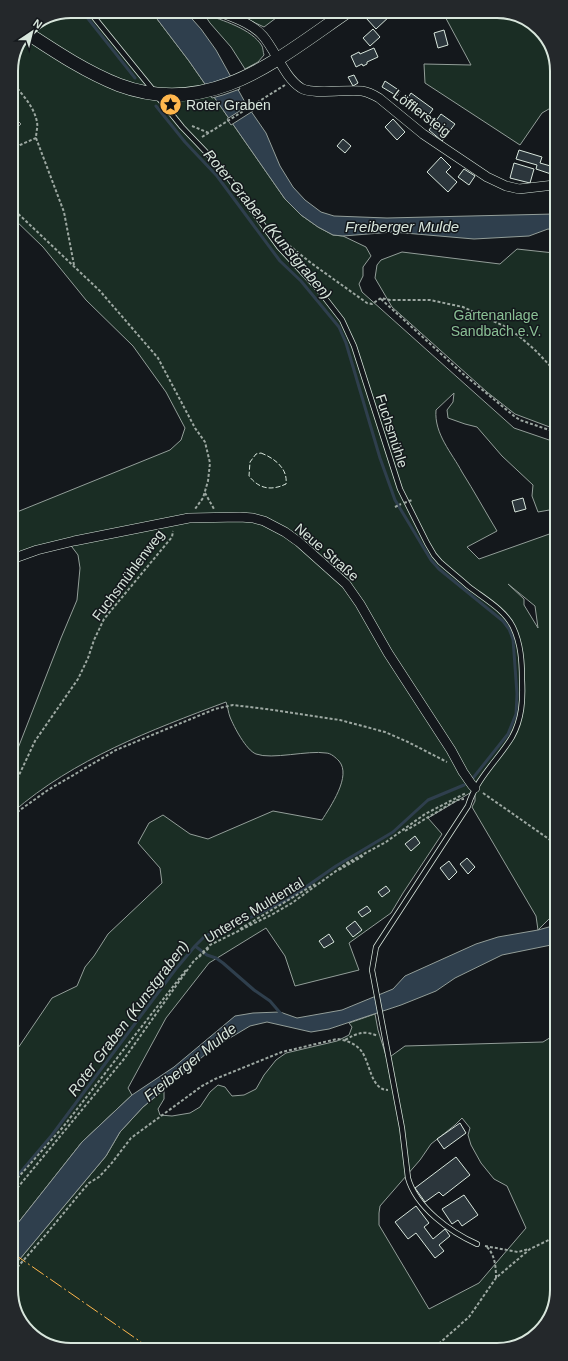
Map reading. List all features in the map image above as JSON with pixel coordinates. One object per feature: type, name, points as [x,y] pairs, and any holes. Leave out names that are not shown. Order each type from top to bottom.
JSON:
[{"type":"street","name":"Löfflersteig","points":[[233,18],[247,24],[262,35],[273,62],[301,89],[310,91],[356,91],[371,94],[379,98],[423,134],[487,177],[506,186],[519,189],[550,185]]},
{"type":"street","points":[[32,36],[92,73],[127,87],[161,94],[194,93],[213,90],[243,79],[273,62],[338,18]]},
{"type":"street","name":"Neue Straße","points":[[18,557],[37,550],[74,541],[189,518],[240,517],[264,521],[285,532],[299,542],[346,584],[360,604],[388,653],[451,750],[463,772],[475,788]]},
{"type":"lane","name":"Fuchsmühle","points":[[95,18],[161,94],[182,127],[223,170],[288,258],[329,301],[342,320],[349,332],[400,489],[434,555],[440,562],[507,617],[518,638],[522,666],[523,691],[520,718],[511,738],[475,788],[468,806],[376,947],[372,970],[402,1128],[410,1184],[420,1200],[436,1218],[464,1238],[477,1244]]},
{"type":"path","points":[[209,134],[286,85],[291,78]]},
{"type":"path","points":[[18,90],[28,102],[38,123],[36,138],[64,212],[74,266]]},
{"type":"path","points":[[18,146],[36,138]]},
{"type":"path","points":[[18,214],[100,291],[158,358],[195,428],[205,442],[210,463],[205,493],[189,518]]},
{"type":"path","points":[[268,232],[272,231],[311,263],[367,303],[372,304],[380,299],[430,300],[462,307],[504,326],[519,336],[536,351],[550,366]]},
{"type":"path","points":[[380,299],[462,373],[514,416],[520,420],[550,430]]},
{"type":"path","points":[[205,493],[220,517]]},
{"type":"path","points":[[404,503],[412,500]]},
{"type":"path","points":[[395,507],[400,505]]},
{"type":"path","name":"Fuchsmühlenweg","points":[[18,777],[35,741],[78,679],[104,619],[172,537],[175,521]]},
{"type":"path","points":[[18,811],[48,790],[116,750],[215,709],[233,705],[340,720],[385,732],[423,749],[463,772]]},
{"type":"path","points":[[18,1187],[124,1059],[193,962],[210,945],[292,903],[347,863],[386,842],[425,814],[475,788],[550,840]]},
{"type":"path","name":"Unteres Muldental","points":[[18,1177],[63,1126],[181,975],[210,946],[457,800],[464,798],[470,799]]},
{"type":"path","points":[[345,1040],[360,1032],[385,1037]]},
{"type":"path","points":[[18,1266],[86,1187],[99,1177],[111,1164],[131,1138],[186,1097],[215,1079],[282,1052],[337,1039],[345,1040],[356,1046],[362,1052],[369,1065],[375,1083],[379,1087],[384,1090],[395,1089]]},
{"type":"path","points":[[477,1244],[518,1252],[530,1249],[550,1239]]},
{"type":"path","points":[[485,1246],[491,1251],[496,1265],[496,1278]]},
{"type":"path","points":[[440,1343],[469,1318],[496,1278],[530,1249]]},
{"type":"green space","points":[[156,18],[189,61],[285,199],[301,215],[318,227],[333,235],[343,236],[366,247],[371,256],[363,267],[363,276],[359,284],[362,292],[514,428],[550,440],[550,510],[538,512],[532,496],[533,485],[502,456],[477,427],[448,418],[447,410],[453,402],[454,393],[436,410],[436,419],[444,443],[497,531],[467,547],[479,559],[550,534],[550,918],[538,930],[536,916],[472,807],[475,801],[475,790],[428,818],[442,834],[391,913],[349,943],[359,970],[295,986],[285,956],[266,928],[209,963],[166,1018],[128,1088],[132,1095],[82,1142],[18,1223],[18,1048],[52,998],[77,986],[85,967],[108,934],[162,883],[160,868],[138,843],[149,823],[163,815],[190,834],[208,839],[273,811],[322,820],[334,800],[343,775],[342,767],[339,761],[328,753],[318,752],[280,756],[263,756],[252,752],[244,743],[234,726],[229,715],[226,702],[142,735],[87,761],[61,776],[18,808],[18,748],[77,600],[80,568],[78,555],[66,539],[18,553],[18,512],[170,450],[181,440],[185,428],[166,392],[133,346],[86,300],[43,247],[18,223],[18,127],[21,124],[18,121],[18,68],[23,48],[36,31],[45,25],[61,19]],"holes":[[[508,584],[535,606],[538,628],[524,605],[524,599]]]},
{"type":"green space","points":[[207,18],[216,18],[244,30],[262,46],[264,55],[258,62],[245,69],[231,47]]},
{"type":"green space","points":[[245,18],[276,18],[264,27]]},
{"type":"green space","points":[[446,18],[500,18],[517,22],[529,29],[545,48],[550,64],[550,108],[542,113],[520,145],[425,83],[424,64],[471,65]]},
{"type":"green space","name":"Gartenanlage Sandbach e.V.","points":[[517,249],[550,253],[550,427],[515,414],[487,392],[392,307],[375,278],[377,265],[381,260],[402,252],[500,264]]},
{"type":"green space","points":[[375,1014],[378,1030],[387,1059],[405,1046],[543,1042],[550,1038],[550,1297],[545,1313],[529,1332],[520,1338],[497,1343],[68,1343],[48,1338],[31,1325],[23,1313],[19,1300],[18,1261],[106,1156],[120,1132],[143,1107],[164,1090],[164,1099],[158,1109],[160,1115],[172,1116],[190,1113],[200,1107],[210,1092],[218,1085],[225,1087],[232,1096],[244,1095],[256,1089],[264,1075],[276,1060],[286,1053],[337,1041],[349,1035],[352,1027],[349,1023]],"holes":[[[462,1118],[470,1128],[468,1135],[471,1145],[481,1163],[494,1179],[507,1186],[526,1228],[479,1283],[429,1309],[379,1225],[380,1206],[420,1160],[431,1144]]]},
{"type":"water","name":"Freiberger Mulde","points":[[156,18],[191,18],[201,29],[216,50],[246,104],[266,133],[280,166],[293,187],[305,200],[321,212],[334,216],[387,218],[550,214],[550,229],[529,236],[474,239],[393,232],[343,236],[333,235],[301,215],[285,199],[189,61]]},
{"type":"water","name":"Freiberger Mulde","points":[[550,927],[550,945],[502,955],[455,978],[436,991],[401,1005],[329,1029],[311,1032],[267,1022],[250,1026],[213,1048],[143,1107],[120,1132],[106,1156],[18,1261],[18,1223],[82,1142],[132,1095],[174,1067],[235,1016],[253,1013],[280,1012],[297,1018],[342,1010],[393,989],[405,976],[476,944],[498,937]]},
{"type":"pier","points":[[233,77],[240,89],[223,95],[212,98],[204,86]]},
{"type":"pier","points":[[249,105],[253,111],[231,125],[227,119]]},
{"type":"building","points":[[366,18],[388,18],[376,29]]},
{"type":"building","points":[[373,29],[380,37],[370,46],[363,38]]},
{"type":"building","points":[[444,30],[448,45],[438,48],[434,33]]},
{"type":"building","points":[[374,48],[378,57],[367,62],[367,64],[363,66],[362,64],[356,67],[351,56]]},
{"type":"building","points":[[354,75],[358,83],[353,86],[348,77]]},
{"type":"building","points":[[385,81],[400,91],[397,96],[382,87]]},
{"type":"building","points":[[411,93],[433,109],[428,116],[406,101]]},
{"type":"building","points":[[441,114],[455,124],[442,141],[429,130]]},
{"type":"building","points":[[393,119],[405,132],[397,140],[385,127]]},
{"type":"building","points":[[343,139],[351,146],[345,153],[337,146]]},
{"type":"building","points":[[519,150],[542,157],[540,163],[550,166],[550,174],[536,169],[537,165],[516,159]]},
{"type":"building","points":[[441,157],[451,167],[446,172],[457,182],[448,192],[427,172]]},
{"type":"building","points":[[514,163],[534,169],[530,183],[510,178]]},
{"type":"building","points":[[464,169],[475,176],[469,185],[458,177]]},
{"type":"building","points":[[523,498],[526,509],[515,512],[512,501]]},
{"type":"building","points":[[335,562],[338,564],[335,567],[332,564]]},
{"type":"building","points":[[415,836],[420,843],[411,851],[405,844]]},
{"type":"building","points":[[467,858],[475,867],[468,874],[460,864]]},
{"type":"building","points":[[449,861],[457,872],[449,880],[440,868]]},
{"type":"building","points":[[386,886],[390,891],[382,897],[378,892]]},
{"type":"building","points":[[367,906],[371,911],[362,917],[358,912]]},
{"type":"building","points":[[355,921],[362,930],[353,937],[346,928]]},
{"type":"building","points":[[329,934],[334,942],[324,948],[319,941]]},
{"type":"building","points":[[460,1123],[466,1133],[444,1149],[437,1139]]},
{"type":"building","points":[[456,1157],[470,1175],[443,1196],[439,1192],[425,1202],[415,1188]]},
{"type":"building","points":[[464,1195],[478,1215],[462,1226],[458,1220],[452,1224],[442,1209]]},
{"type":"building","points":[[416,1206],[429,1223],[424,1227],[433,1239],[445,1229],[450,1236],[439,1245],[444,1251],[435,1258],[416,1233],[408,1239],[395,1222]]},
{"type":"waterway","name":"Roter Graben (Kunstgraben)","points":[[88,18],[135,78]]},
{"type":"waterway","name":"Roter Graben (Kunstgraben)","points":[[156,106],[185,142],[217,176],[280,261],[301,281],[339,327],[346,343],[380,458],[395,500],[431,560],[439,569],[503,621],[509,629],[513,639],[517,694],[516,714],[508,734],[473,778]]},
{"type":"waterway","name":"Roter Graben (Kunstgraben)","points":[[18,1175],[52,1135],[175,970],[205,936],[231,927],[287,900],[336,866],[393,832],[428,800],[464,785]]},
{"type":"waterway","points":[[195,946],[207,955],[216,958],[223,963],[254,990],[270,1001],[282,1015]]},
{"type":"fence","points":[[261,453],[279,464],[285,473],[286,484],[275,488],[266,488],[257,484],[249,476],[250,462],[256,454],[261,453]]},
{"type":"power","points":[[18,1257],[142,1343]]},
{"type":"place","name":"Roter Graben","points":[[171,105]]}]
